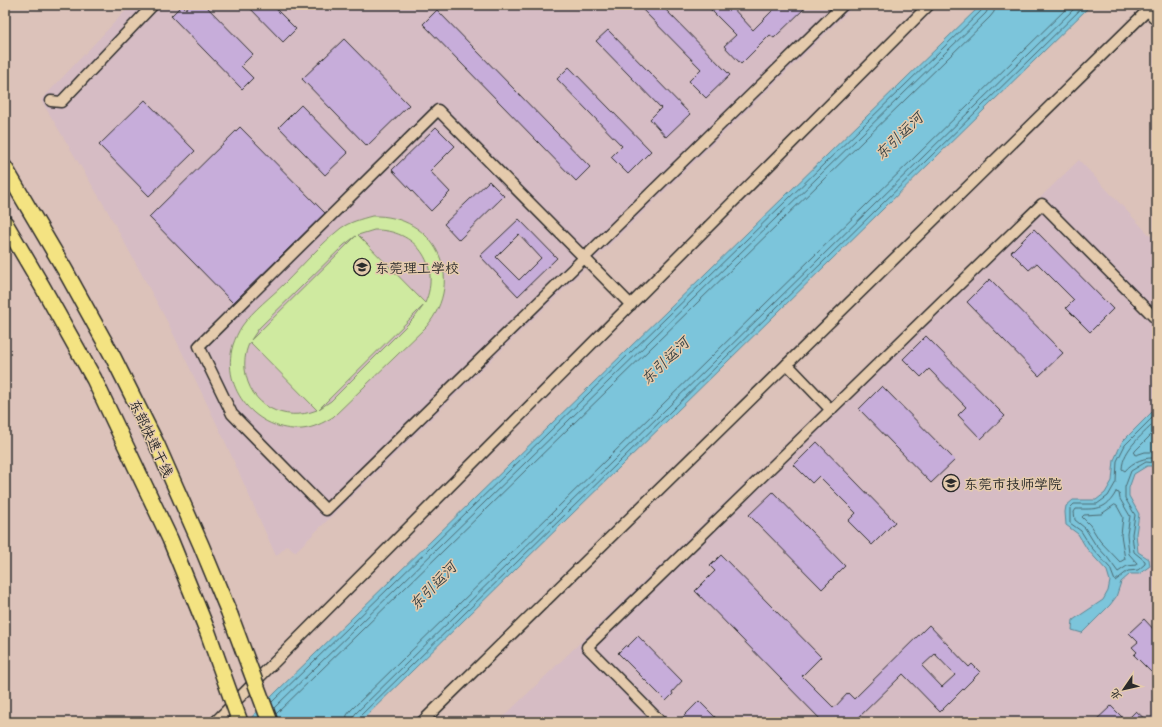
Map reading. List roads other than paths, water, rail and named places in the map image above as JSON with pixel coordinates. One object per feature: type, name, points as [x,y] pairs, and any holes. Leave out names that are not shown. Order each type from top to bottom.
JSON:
[{"type":"highway","name":"东部快速干线","points":[[5,168],[65,270],[113,356],[156,445],[230,615],[270,722]]},
{"type":"highway","name":"东部快速干线","points":[[5,223],[94,379],[170,539],[207,630],[240,722]]},
{"type":"street","points":[[51,101],[61,102],[153,5]]},
{"type":"street","points":[[630,305],[584,258],[438,110],[199,346],[232,414],[326,510],[584,258],[843,5]]},
{"type":"street","points":[[215,722],[929,5]]},
{"type":"street","points":[[422,722],[787,364],[1148,6],[1157,21]]},
{"type":"street","points":[[661,722],[587,647],[1042,204],[1157,320]]},
{"type":"street","points":[[787,364],[831,410]]},
{"type":"water","name":"东引运河","points":[[981,5],[1091,5],[360,722],[247,722],[275,693]]},
{"type":"water","points":[[1157,407],[1157,466],[1147,466],[1134,474],[1129,488],[1129,496],[1139,514],[1136,534],[1138,552],[1149,559],[1150,566],[1139,574],[1130,574],[1121,582],[1116,597],[1110,605],[1082,633],[1072,630],[1073,620],[1103,600],[1108,591],[1110,581],[1107,571],[1087,549],[1078,534],[1066,525],[1066,506],[1073,500],[1096,500],[1105,493],[1112,481],[1114,460],[1122,442]]},
{"type":"place","name":"东莞理工学校","points":[[362,267]]},
{"type":"place","name":"东莞市技师学院","points":[[951,483]]}]
